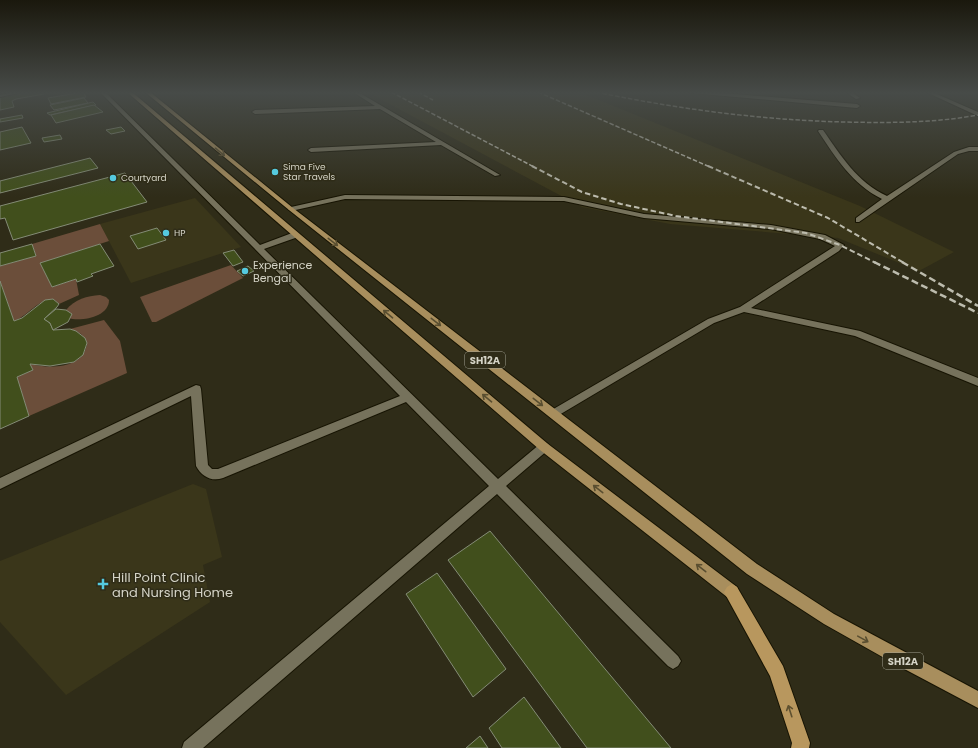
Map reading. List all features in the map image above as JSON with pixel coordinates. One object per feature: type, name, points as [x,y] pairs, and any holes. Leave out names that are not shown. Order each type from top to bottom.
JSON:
[{"type":"highway","points":[[732,592],[777,672],[801,743],[800,748]]},
{"type":"main road","name":"SH12A","points":[[173,127],[305,231],[554,414],[752,569],[829,619],[900,659],[978,700]]},
{"type":"main road","name":"SH12A","points":[[190,127],[291,209],[305,231],[544,447],[732,592]]},
{"type":"street","points":[[137,127],[673,661]]},
{"type":"street","points":[[414,127],[497,175]]},
{"type":"street","points":[[821,131],[853,177],[872,193],[887,199]]},
{"type":"street","points":[[311,150],[440,143]]},
{"type":"street","points":[[859,220],[887,199],[956,153],[969,149],[978,149]]},
{"type":"street","points":[[291,209],[345,197],[564,199],[644,216],[771,226],[822,236],[840,245],[743,309],[711,321],[554,414]]},
{"type":"street","points":[[259,248],[305,231]]},
{"type":"street","points":[[743,309],[857,333],[978,382]]},
{"type":"street","points":[[0,484],[196,389],[202,466],[204,470],[214,475],[408,397]]},
{"type":"street","points":[[190,748],[544,447]]},
{"type":"shaded area","points":[[432,127],[665,127],[860,206],[954,252],[919,271],[838,238],[670,224],[582,207]]},
{"type":"shaded area","name":"HP","points":[[195,198],[241,247],[131,283],[100,224]]},
{"type":"shaded area","points":[[100,224],[109,241],[41,263],[52,287],[76,279],[79,295],[59,304],[53,299],[42,302],[24,316],[14,321],[0,281],[0,266],[36,256],[32,244]]},
{"type":"shaded area","points":[[231,265],[243,278],[156,322],[152,322],[140,297]]},
{"type":"shaded area","points":[[100,295],[109,300],[108,306],[104,311],[87,319],[68,318],[66,310],[73,303],[86,297]]},
{"type":"shaded area","points":[[104,320],[120,341],[127,373],[29,416],[17,377],[33,370],[30,364],[38,366],[65,365],[80,358],[85,352],[87,343],[81,334],[70,329]]},
{"type":"shaded area","name":"Hill Point Clinic and Nursing Home","points":[[193,484],[206,489],[222,557],[203,565],[210,602],[66,695],[0,622],[0,561]]},
{"type":"building","points":[[22,127],[31,143],[0,150],[0,132]]},
{"type":"building","points":[[121,127],[125,131],[111,134],[106,130]]},
{"type":"building","points":[[60,135],[62,139],[44,142],[42,138]]},
{"type":"building","points":[[90,158],[98,168],[0,193],[0,181]]},
{"type":"building","points":[[125,173],[147,202],[13,240],[5,218],[0,219],[0,206]]},
{"type":"building","points":[[157,228],[166,240],[138,249],[130,236]]},
{"type":"building","points":[[32,244],[36,256],[0,266],[0,253]]},
{"type":"building","points":[[100,244],[114,266],[91,274],[93,276],[77,282],[76,279],[52,287],[40,263]]},
{"type":"building","points":[[234,250],[243,262],[233,266],[223,253]]},
{"type":"building","name":"Experience Bengal","points":[[248,266],[254,271],[243,276],[237,271]]},
{"type":"building","points":[[0,281],[14,321],[22,318],[45,300],[53,299],[59,304],[44,319],[50,323],[53,330],[70,329],[76,331],[85,338],[87,343],[83,355],[74,362],[50,366],[30,364],[33,370],[17,377],[29,416],[0,429]]},
{"type":"building","points":[[56,309],[66,310],[72,314],[68,322],[53,330],[50,323],[44,319]]},
{"type":"building","points":[[490,531],[671,748],[587,748],[448,560]]},
{"type":"building","points":[[437,573],[506,669],[473,697],[406,594]]},
{"type":"building","points":[[524,697],[561,748],[502,748],[489,728]]},
{"type":"building","points":[[480,736],[488,748],[466,748]]},
{"type":"railway","points":[[458,127],[534,167]]},
{"type":"railway","points":[[618,127],[710,167]]},
{"type":"railway","points":[[532,166],[582,192],[621,204],[676,216],[806,233],[840,245],[874,262]]},
{"type":"railway","points":[[708,166],[828,218],[904,263]]},
{"type":"railway","points":[[874,262],[978,313]]},
{"type":"railway","points":[[902,262],[978,306]]},
{"type":"place","name":"Sima Five Star Travels","points":[[275,172]]},
{"type":"place","name":"Courtyard","points":[[113,178]]},
{"type":"place","name":"HP","points":[[166,233]]},
{"type":"place","name":"Experience Bengal","points":[[245,271]]},
{"type":"place","name":"Hill Point Clinic and Nursing Home","points":[[103,584]]}]
